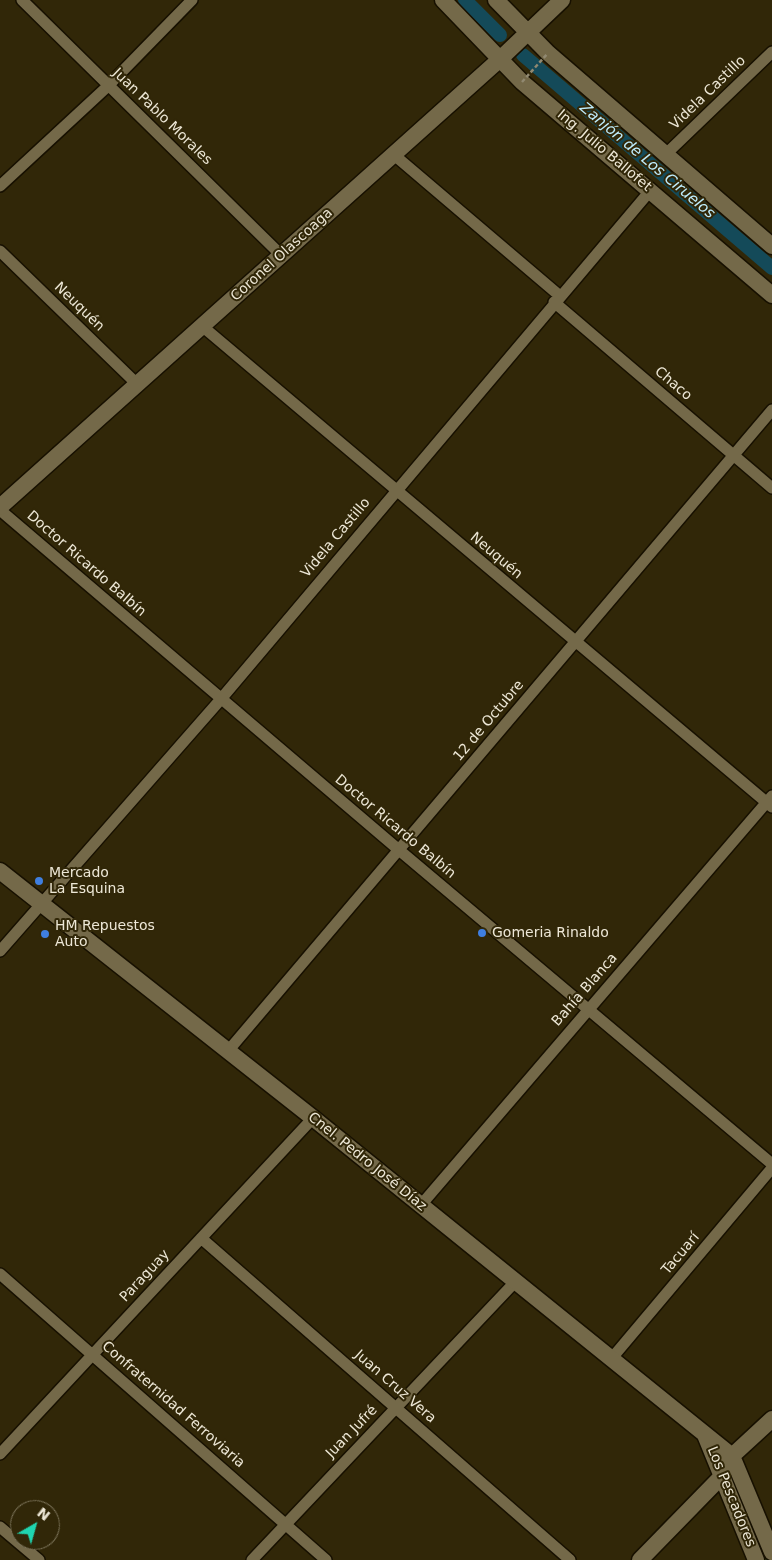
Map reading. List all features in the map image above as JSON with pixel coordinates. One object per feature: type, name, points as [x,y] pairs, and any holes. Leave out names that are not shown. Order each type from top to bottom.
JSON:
[{"type":"street","name":"Juan Pablo Morales","points":[[22,0],[281,255]]},
{"type":"street","points":[[0,186],[108,86],[192,0]]},
{"type":"street","name":"Ing. Julio Ballofet","points":[[443,0],[522,82],[772,295]]},
{"type":"street","points":[[496,0],[548,53],[772,246]]},
{"type":"street","name":"Coronel Olascoaga","points":[[0,508],[499,60],[562,0]]},
{"type":"street","name":"Videla Castillo","points":[[665,155],[772,52]]},
{"type":"street","name":"Chaco","points":[[393,154],[772,488]]},
{"type":"street","name":"Videla Castillo","points":[[0,951],[221,699],[650,191]]},
{"type":"street","name":"Neuquén","points":[[0,251],[137,384]]},
{"type":"street","name":"Neuquén","points":[[202,326],[576,642],[770,802]]},
{"type":"street","name":"12 de Octubre","points":[[228,1051],[772,410]]},
{"type":"street","name":"Doctor Ricardo Balbín","points":[[0,508],[221,699],[772,1164]]},
{"type":"street","name":"Bahía Blanca","points":[[421,1205],[588,1008],[770,802]]},
{"type":"street","name":"Cnel. Pedro José Díaz","points":[[0,871],[313,1118],[612,1358],[705,1434],[727,1465]]},
{"type":"street","name":"Paraguay","points":[[0,1454],[313,1118]]},
{"type":"street","name":"Tacuarí","points":[[612,1358],[772,1168]]},
{"type":"street","name":"Juan Cruz Vera","points":[[201,1238],[570,1560]]},
{"type":"street","name":"Confraternidad Ferroviaria","points":[[0,1274],[326,1560]]},
{"type":"street","name":"Juan Jufré","points":[[252,1560],[516,1281]]},
{"type":"street","points":[[648,1558],[727,1465],[772,1419]]},
{"type":"street","name":"Los Pescadores","points":[[705,1434],[727,1465],[772,1552]]},
{"type":"street","name":"Los Pescadores","points":[[727,1465],[756,1560]]},
{"type":"street","points":[[0,1527],[39,1560]]},
{"type":"path","points":[[522,82],[548,53]]},
{"type":"green space","points":[[734,1476],[738,1480],[769,1560],[760,1560],[729,1479]]},
{"type":"waterway","name":"Zanjón de Los Ciruelos","points":[[465,0],[500,35]]},
{"type":"waterway","name":"Zanjón de Los Ciruelos","points":[[523,55],[772,268]]},
{"type":"place","name":"Mercado La Esquina","points":[[39,881]]},
{"type":"place","name":"Gomeria Rinaldo","points":[[482,933]]},
{"type":"place","name":"HM Repuestos Auto","points":[[45,934]]}]
